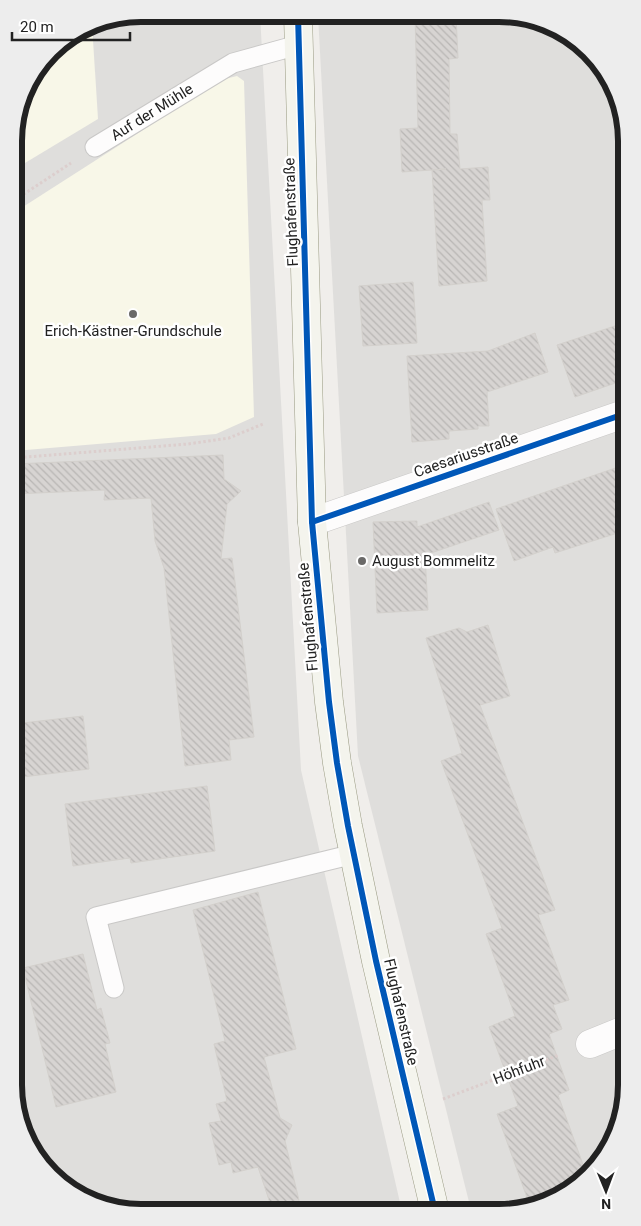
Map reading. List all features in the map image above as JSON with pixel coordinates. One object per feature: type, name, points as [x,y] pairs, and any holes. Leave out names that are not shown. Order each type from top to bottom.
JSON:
[{"type":"main road","name":"Flughafenstraße","points":[[298,23],[312,522],[319,613],[337,763],[354,854],[433,1204]]},
{"type":"street","name":"Caesariusstraße","points":[[312,522],[618,416]]},
{"type":"street","points":[[590,1044],[618,1033]]},
{"type":"lane","name":"Auf der Mühle","points":[[95,148],[233,63],[298,45]]},
{"type":"lane","points":[[114,988],[96,917],[354,854]]},
{"type":"path","points":[[22,457],[188,444],[229,438],[263,424]]},
{"type":"shaded area","points":[[318,22],[499,22],[538,29],[566,43],[589,63],[606,89],[616,118],[618,134],[618,1092],[616,1108],[603,1144],[586,1166],[581,1166],[581,1172],[566,1183],[552,1191],[530,1199],[499,1204],[470,1204],[358,756]]},
{"type":"shaded area","points":[[134,23],[260,23],[301,770],[400,1204],[142,1204],[111,1199],[82,1188],[57,1169],[43,1151],[29,1123],[22,1084],[22,142],[29,103],[38,82],[52,63],[82,38],[118,25]]},
{"type":"shaded area","points":[[93,33],[98,119],[22,165],[24,126],[29,103],[38,82],[63,52],[82,38]]},
{"type":"shaded area","name":"Erich-Kästner-Grundschule","points":[[237,76],[244,81],[254,417],[216,434],[22,450],[22,208],[221,80]]},
{"type":"building","points":[[415,22],[456,22],[458,58],[449,59],[450,134],[457,134],[460,169],[488,167],[490,200],[482,200],[487,281],[439,286],[432,170],[446,169],[402,172],[400,129],[418,128]]},
{"type":"building","points":[[413,282],[417,343],[363,346],[359,286]]},
{"type":"building","points":[[618,325],[618,382],[575,397],[557,345]]},
{"type":"building","points":[[535,333],[548,372],[487,392],[489,426],[478,426],[478,429],[449,431],[449,439],[412,442],[407,356],[488,351]]},
{"type":"building","points":[[223,455],[224,479],[241,491],[227,504],[221,559],[232,558],[254,737],[229,740],[231,760],[185,766],[164,568],[155,541],[151,498],[104,500],[105,490],[22,494],[22,464]]},
{"type":"building","points":[[618,467],[618,533],[555,553],[553,547],[514,561],[496,509]]},
{"type":"building","points":[[489,502],[499,530],[425,555],[428,610],[377,613],[373,522],[417,521],[417,527]]},
{"type":"building","points":[[488,625],[510,696],[480,705],[555,910],[538,915],[569,1000],[553,1005],[562,1029],[549,1034],[569,1090],[558,1095],[583,1166],[581,1166],[581,1172],[566,1183],[552,1191],[528,1199],[497,1114],[518,1106],[489,1027],[515,1016],[486,934],[502,928],[441,761],[462,753],[426,638],[459,628],[467,632]]},
{"type":"building","points":[[83,716],[89,769],[22,777],[22,723]]},
{"type":"building","points":[[207,786],[215,851],[131,863],[130,858],[73,866],[65,804]]},
{"type":"building","points":[[258,892],[296,1049],[264,1057],[280,1118],[292,1125],[285,1141],[300,1204],[270,1204],[258,1167],[233,1173],[231,1162],[219,1165],[209,1123],[221,1121],[216,1104],[227,1101],[214,1044],[225,1041],[193,910]]},
{"type":"building","points":[[83,954],[97,1010],[101,1008],[110,1043],[105,1044],[116,1092],[56,1107],[23,968]]},
{"type":"cycle path","points":[[298,23],[312,522],[329,702],[348,826],[376,961],[433,1204]]},
{"type":"cycle path","points":[[312,522],[618,416]]},
{"type":"place","name":"Erich-Kästner-Grundschule","points":[[133,314]]},
{"type":"place","name":"August Bommelitz","points":[[362,561]]}]
